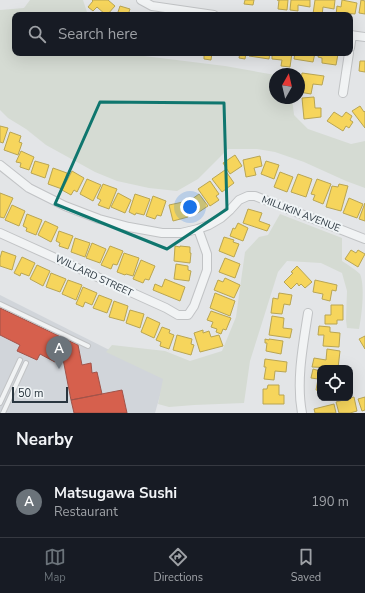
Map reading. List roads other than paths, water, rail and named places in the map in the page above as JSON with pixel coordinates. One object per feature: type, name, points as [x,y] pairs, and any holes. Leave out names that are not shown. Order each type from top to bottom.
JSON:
[{"type":"street","points":[[140,0],[152,6],[194,12]]},
{"type":"street","points":[[353,35],[365,37]]},
{"type":"street","points":[[344,93],[349,56]]},
{"type":"street","name":"MILLIKIN AVENUE","points":[[0,165],[29,188],[65,206],[99,219],[129,227],[162,233],[181,233],[198,229],[221,218],[240,200],[248,196],[256,196],[365,239]]},
{"type":"street","name":"WILLARD STREET","points":[[0,233],[166,308],[178,315],[188,315],[194,306],[207,270],[207,254],[198,229]]},
{"type":"street","points":[[302,413],[300,405],[300,368],[308,313]]},
{"type":"lane","points":[[0,304],[88,346]]},
{"type":"lane","points":[[0,403],[20,360]]},
{"type":"lane","points":[[3,413],[26,363]]},
{"type":"place","name":"Matsugawa Sushi","points":[[59,369]]}]
